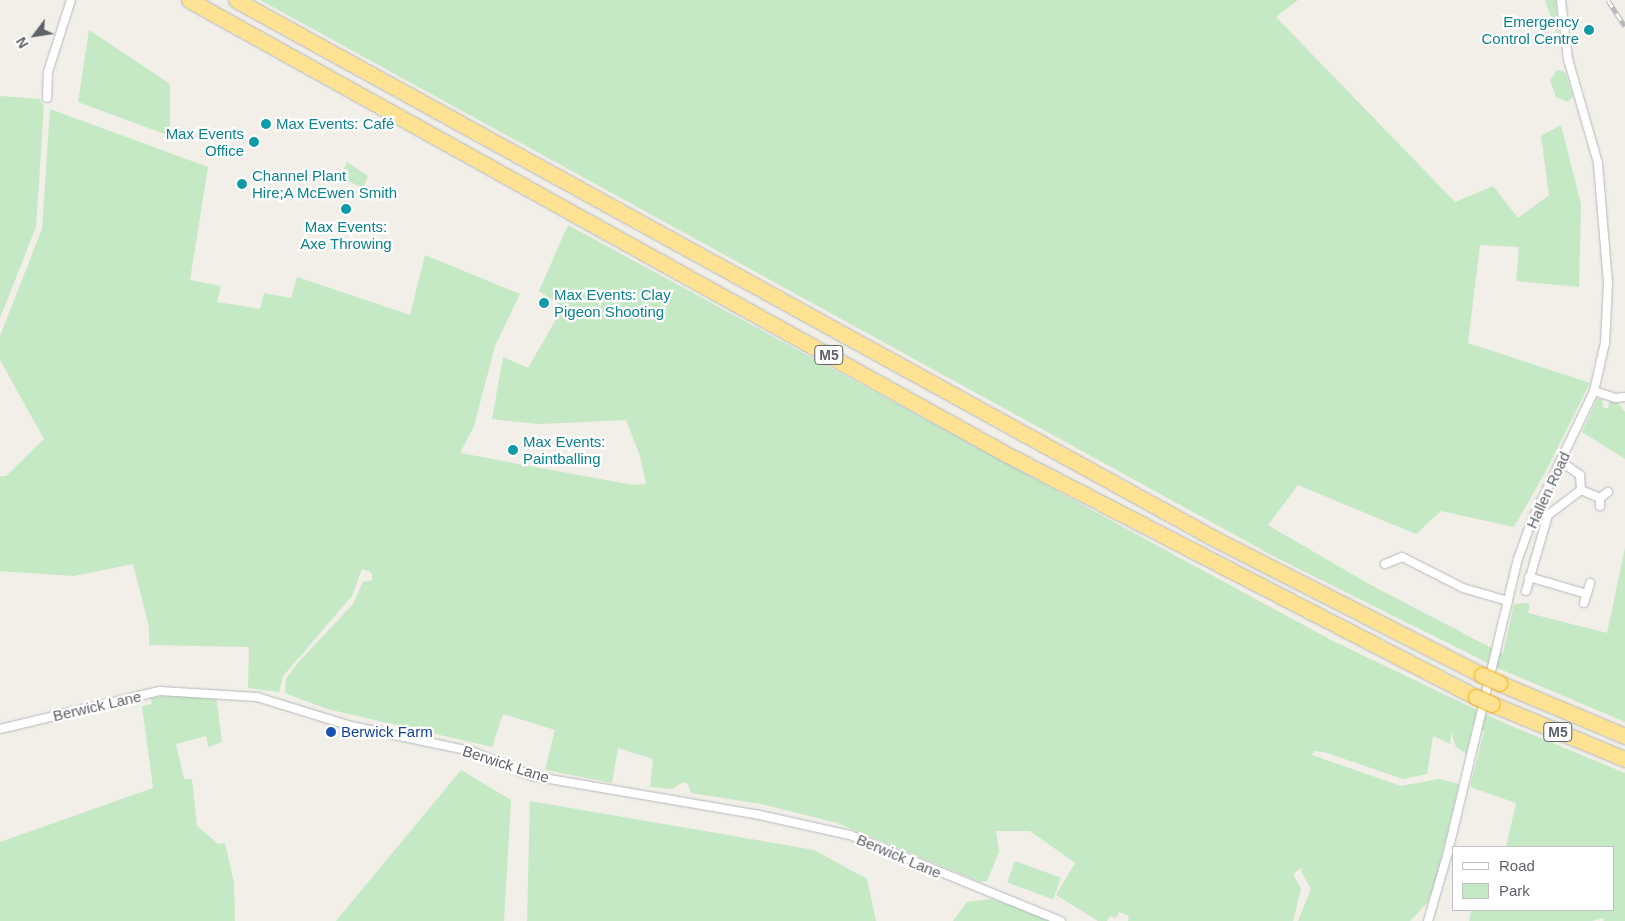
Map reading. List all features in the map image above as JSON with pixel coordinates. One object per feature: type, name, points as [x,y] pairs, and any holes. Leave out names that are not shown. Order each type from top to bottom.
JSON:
[{"type":"highway","name":"M5","points":[[189,0],[1006,454],[1476,697],[1625,760]]},
{"type":"highway","name":"M5","points":[[236,0],[1217,540],[1498,683],[1625,736]]},
{"type":"street","points":[[47,98],[48,72],[71,0]]},
{"type":"street","name":"Hallen Road","points":[[1428,921],[1441,880],[1524,541],[1594,391],[1604,343],[1606,258],[1598,163],[1568,59],[1561,0]]},
{"type":"street","points":[[1594,391],[1615,398],[1625,397]]},
{"type":"street","points":[[1560,461],[1580,475],[1581,490]]},
{"type":"street","points":[[1581,490],[1600,502],[1608,492]]},
{"type":"street","points":[[1526,591],[1548,515],[1581,490]]},
{"type":"street","points":[[1385,564],[1402,556],[1463,588],[1508,601]]},
{"type":"street","points":[[1529,576],[1587,594]]},
{"type":"street","points":[[1584,603],[1590,583]]},
{"type":"street","name":"Berwick Lane","points":[[0,729],[160,691],[257,696],[351,726],[471,751],[532,776],[755,814],[850,835],[1061,921]]},
{"type":"green space","points":[[260,0],[1298,0],[1276,17],[1455,202],[1493,186],[1518,218],[1549,195],[1541,136],[1561,125],[1581,204],[1579,287],[1516,281],[1519,247],[1480,245],[1468,343],[1590,383],[1547,469],[1514,527],[1441,511],[1416,534],[1298,485],[1268,525],[1369,584],[1503,654],[1514,604],[1530,604],[1528,613],[1607,633],[1625,548],[1625,722],[1500,669],[1275,557]]},
{"type":"green space","points":[[1545,0],[1556,0],[1558,39]]},
{"type":"green space","points":[[89,30],[170,84],[170,136],[78,102]]},
{"type":"green space","points":[[1557,70],[1565,72],[1573,96],[1568,102],[1556,97],[1550,80]]},
{"type":"green space","points":[[0,96],[40,99],[44,107],[36,227],[0,318]]},
{"type":"green space","points":[[50,109],[208,167],[190,280],[221,286],[217,302],[260,309],[264,293],[291,298],[297,277],[410,315],[425,255],[520,294],[495,346],[474,426],[460,453],[633,485],[646,484],[640,456],[626,420],[539,424],[492,419],[503,357],[528,368],[563,307],[539,291],[568,225],[1331,640],[1502,722],[1625,773],[1625,921],[1604,921],[1603,918],[1592,921],[1469,921],[1471,911],[1615,911],[1615,846],[1506,846],[1516,803],[1470,787],[1484,731],[1472,725],[1467,754],[1456,747],[1451,732],[1450,744],[1433,736],[1427,774],[1403,779],[1324,752],[1314,751],[1312,755],[1401,786],[1439,779],[1459,784],[1436,880],[1427,903],[1410,921],[1298,921],[1311,889],[1301,871],[1303,867],[1293,874],[1301,889],[1293,921],[1128,921],[1129,916],[1119,912],[1116,918],[1110,916],[1107,921],[1098,921],[1056,895],[1075,863],[1030,831],[996,831],[999,852],[987,881],[980,882],[837,823],[761,804],[691,793],[688,784],[683,782],[672,789],[650,787],[653,759],[618,748],[612,783],[545,770],[555,730],[503,714],[492,747],[327,709],[285,693],[286,679],[296,665],[353,604],[363,582],[373,580],[371,572],[362,569],[352,596],[283,676],[279,692],[248,688],[249,647],[149,645],[149,627],[133,564],[74,576],[0,571],[0,476],[6,476],[44,439],[0,360],[0,336],[42,229]]},
{"type":"green space","points":[[347,162],[368,176],[363,188],[340,177]]},
{"type":"green space","points":[[1597,399],[1602,399],[1603,407],[1608,409],[1609,402],[1617,402],[1625,412],[1625,459],[1582,432]]},
{"type":"green space","points":[[169,695],[216,696],[222,742],[208,747],[206,736],[176,744],[184,779],[192,779],[197,826],[218,844],[225,843],[234,883],[235,921],[0,921],[0,842],[153,788],[142,706],[152,704],[151,698]]},
{"type":"green space","points":[[461,770],[511,800],[504,921],[336,921]]},
{"type":"green space","points":[[530,801],[814,850],[867,879],[876,921],[527,921]]},
{"type":"green space","points":[[1015,861],[1061,878],[1053,899],[1007,883]]},
{"type":"green space","points":[[991,899],[1053,921],[953,921],[967,902]]},
{"type":"railway","points":[[1608,0],[1625,26]]},
{"type":"place","name":"Emergency Control Centre","points":[[1589,30]]},
{"type":"place","name":"Max Events: Café","points":[[266,124]]},
{"type":"place","name":"Max Events Office","points":[[254,142]]},
{"type":"place","name":"Channel Plant Hire;A McEwen Smith","points":[[242,184]]},
{"type":"place","name":"Max Events: Axe Throwing","points":[[346,209]]},
{"type":"place","name":"Max Events: Clay Pigeon Shooting","points":[[544,303]]},
{"type":"place","name":"Max Events: Paintballing","points":[[513,450]]},
{"type":"place","name":"Berwick Farm","points":[[331,732]]}]
